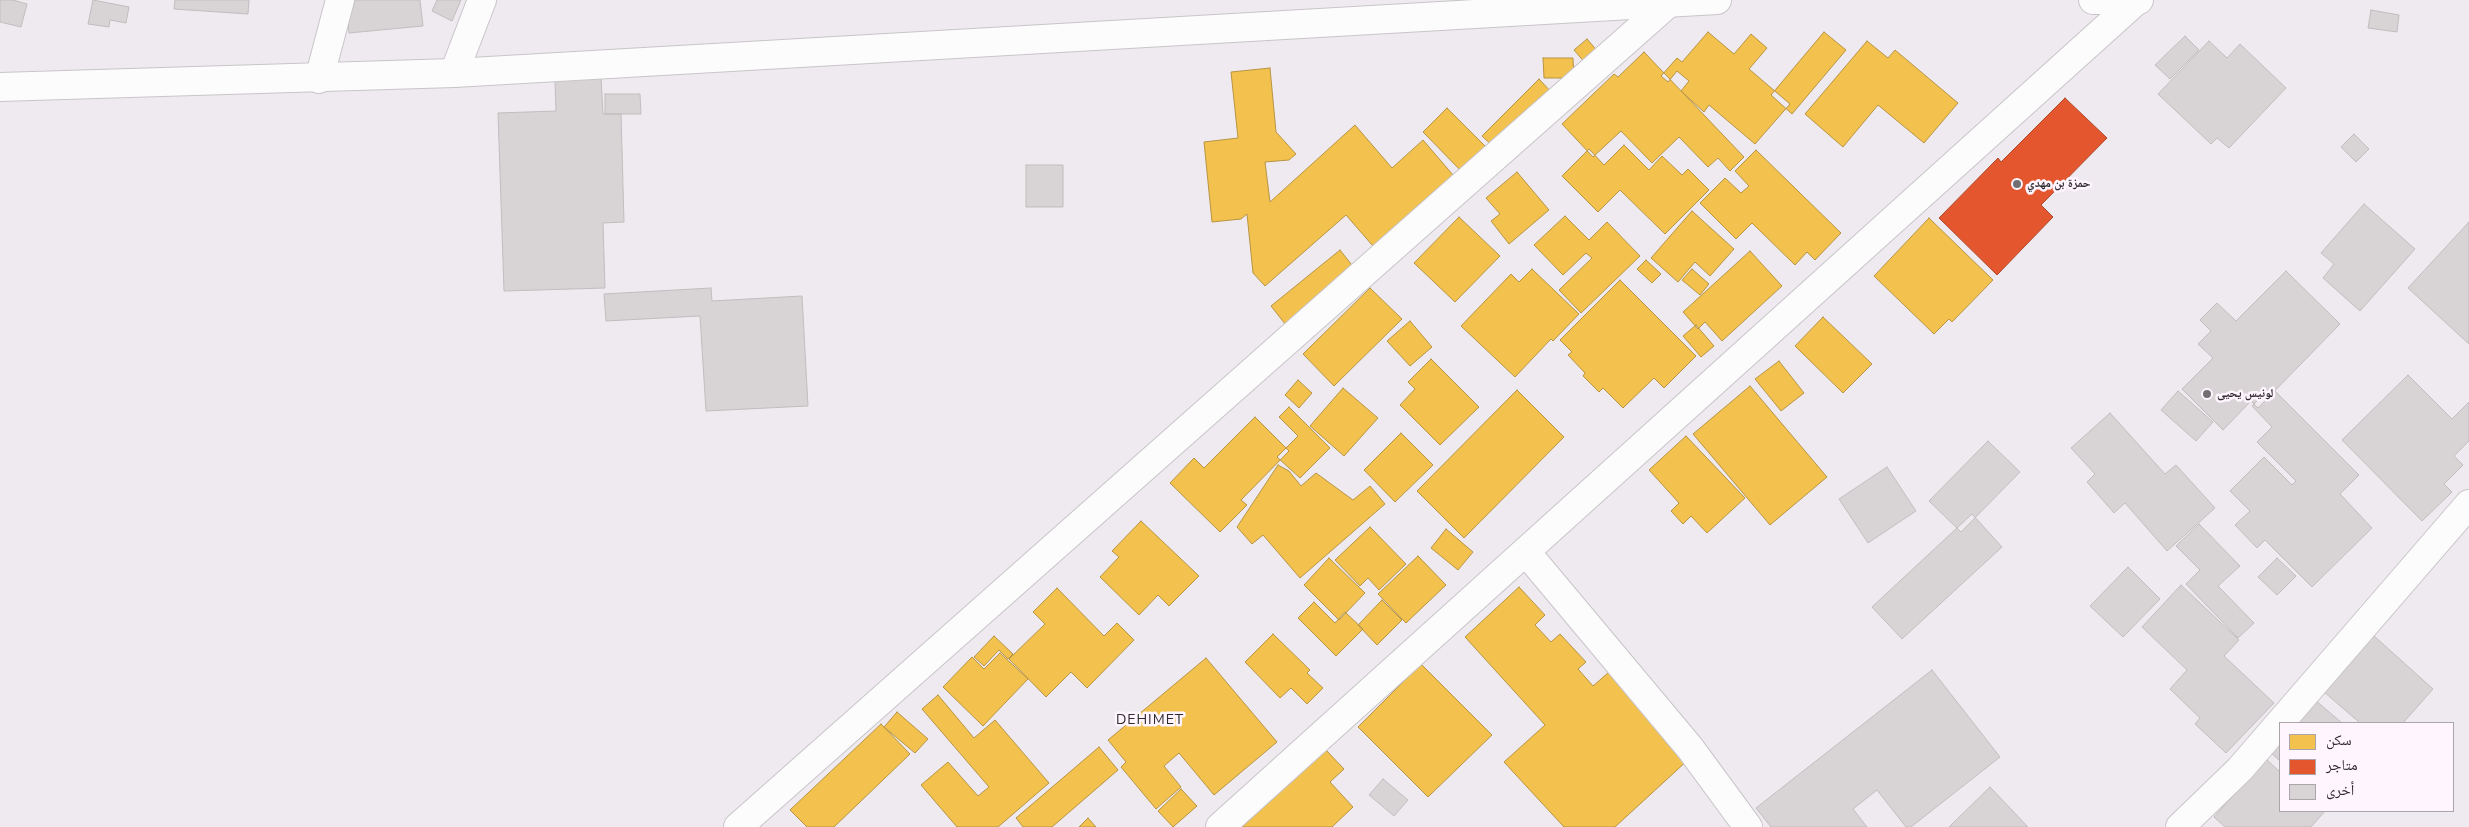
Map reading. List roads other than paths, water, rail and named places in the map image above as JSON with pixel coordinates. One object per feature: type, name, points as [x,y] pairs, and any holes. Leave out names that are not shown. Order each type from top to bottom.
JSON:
[{"type":"street","points":[[318,78],[340,0]]},
{"type":"street","points":[[454,73],[482,0]]},
{"type":"street","points":[[0,87],[454,73],[1672,1],[1717,0]]},
{"type":"street","points":[[2093,0],[2138,0]]},
{"type":"street","points":[[1220,827],[2138,0]]},
{"type":"street","points":[[738,827],[1672,1]]},
{"type":"street","points":[[2281,722],[2469,504]]},
{"type":"street","points":[[1526,552],[1690,748],[1748,827]]},
{"type":"street","points":[[2180,827],[2240,769],[2279,724]]},
{"type":"place","name":"حمزة بن مهدي","points":[[2017,184]]},
{"type":"place","name":"لونيس يحيى","points":[[2207,394]]},
{"type":"district","name":"DEHIMET","points":[[1150,721]]}]
